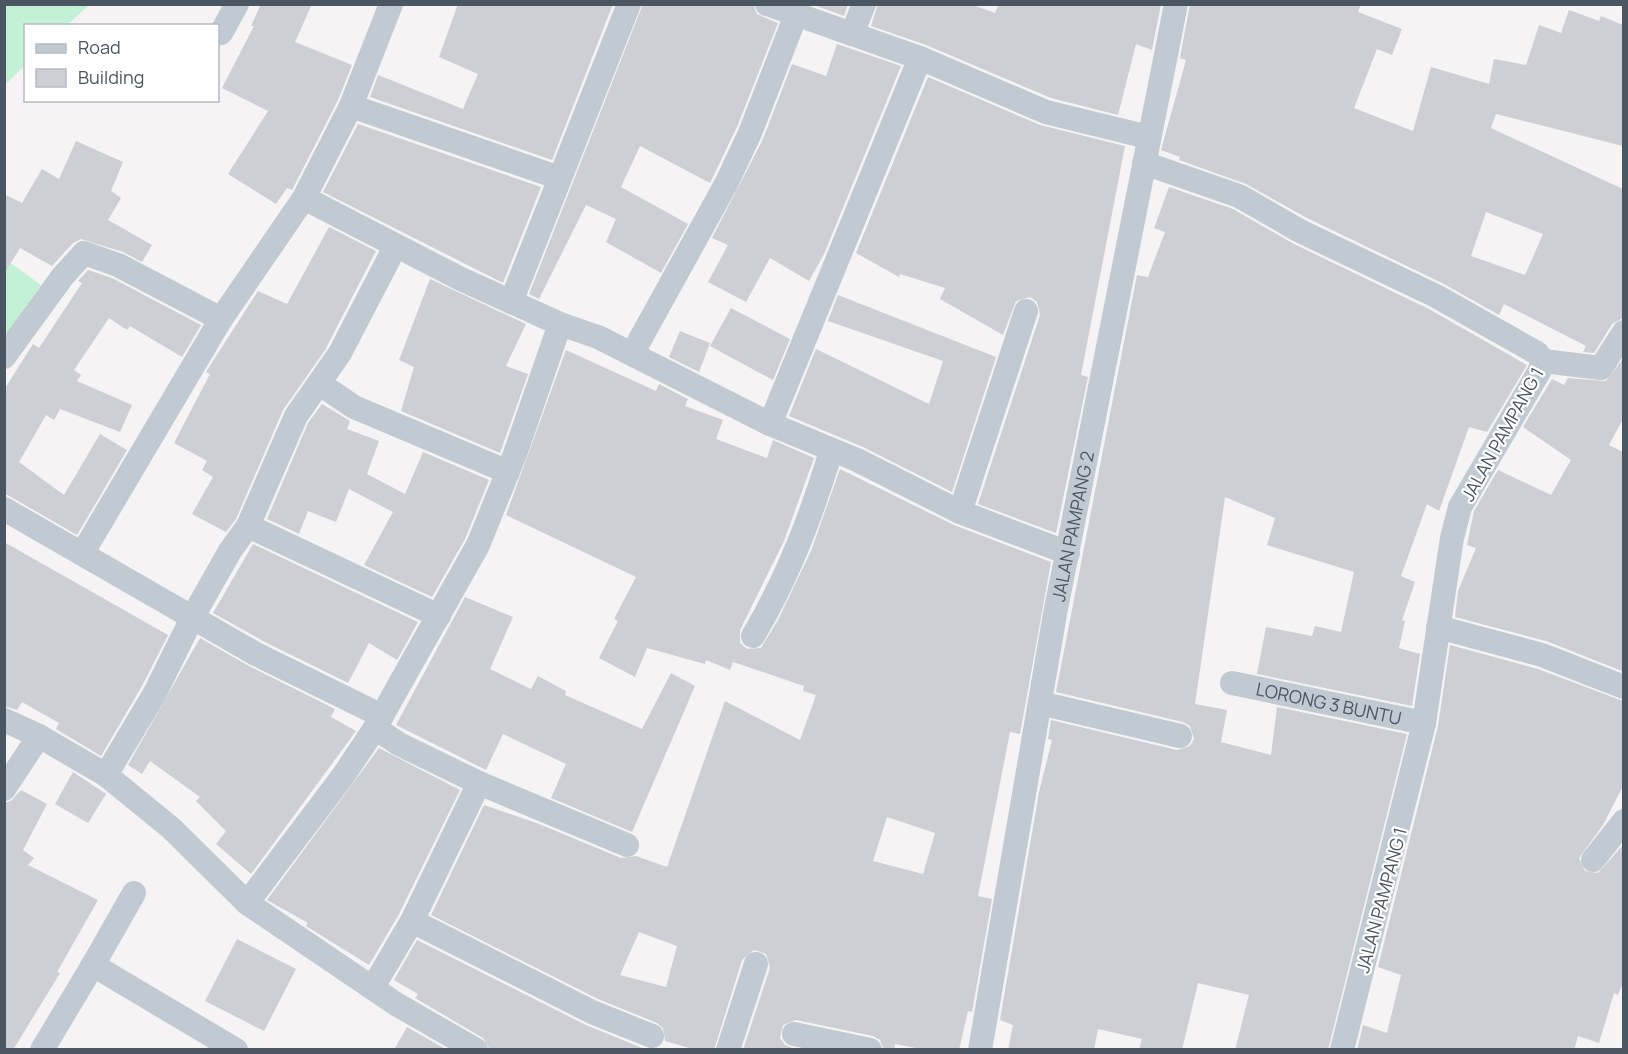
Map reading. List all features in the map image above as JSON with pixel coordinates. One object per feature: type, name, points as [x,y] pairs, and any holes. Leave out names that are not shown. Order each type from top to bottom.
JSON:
[{"type":"street","points":[[221,33],[237,4]]},
{"type":"street","points":[[82,554],[221,319],[304,198],[351,106],[391,4]]},
{"type":"street","points":[[511,302],[629,4]]},
{"type":"street","points":[[767,4],[920,58],[1046,112],[1148,137]]},
{"type":"street","points":[[852,34],[864,4]]},
{"type":"street","name":"JALAN PAMPANG 2","points":[[980,1050],[1068,553],[1148,137],[1176,4]]},
{"type":"street","points":[[632,354],[726,184],[750,133],[796,15]]},
{"type":"street","points":[[770,424],[920,58]]},
{"type":"street","points":[[351,106],[560,178]]},
{"type":"street","name":"JALAN PAMPANG 1","points":[[1144,163],[1239,196],[1300,231],[1436,296],[1537,353],[1543,361],[1540,370],[1460,507],[1452,538],[1425,723],[1342,1050]]},
{"type":"street","points":[[304,198],[395,247],[511,302],[560,324],[579,329],[632,354],[770,424],[878,470],[960,512],[1068,553]]},
{"type":"street","points":[[106,775],[156,693],[192,618],[230,551],[248,526],[296,416],[310,393],[320,384],[340,354],[395,247]]},
{"type":"street","points":[[4,357],[63,276],[84,253],[118,265],[221,319]]},
{"type":"street","points":[[960,512],[1026,311]]},
{"type":"street","points":[[248,903],[343,776],[379,722],[478,545],[508,472],[560,324]]},
{"type":"street","points":[[1543,361],[1601,368],[1623,332]]},
{"type":"street","points":[[320,384],[354,407],[508,472]]},
{"type":"street","points":[[753,636],[779,591],[800,544],[831,451]]},
{"type":"street","points":[[6,514],[82,554],[379,722],[399,744],[479,783],[627,845]]},
{"type":"street","points":[[248,526],[439,616]]},
{"type":"street","points":[[1438,627],[1542,655],[1623,687]]},
{"type":"street","name":"LORONG 3 BUNTU","points":[[1232,683],[1425,723]]},
{"type":"street","points":[[1040,703],[1180,736]]},
{"type":"street","points":[[4,720],[39,736],[106,775],[171,828],[248,903],[396,1004],[476,1050]]},
{"type":"street","points":[[4,789],[39,736]]},
{"type":"street","points":[[373,987],[412,921],[479,783]]},
{"type":"street","points":[[1593,860],[1623,820]]},
{"type":"street","points":[[42,1050],[134,893]]},
{"type":"street","points":[[412,921],[592,1012],[652,1036]]},
{"type":"street","points":[[728,1050],[756,964]]},
{"type":"street","points":[[93,965],[236,1050]]},
{"type":"street","points":[[794,1034],[870,1050]]},
{"type":"green space","points":[[5,4],[89,4],[68,24],[24,24],[24,66],[5,85]]},
{"type":"green space","points":[[5,259],[41,285],[5,337]]},
{"type":"building","points":[[261,4],[312,4],[295,42],[352,65],[338,100],[292,190],[287,188],[276,204],[228,174],[268,111],[222,88],[254,26],[251,26]]},
{"type":"building","points":[[458,4],[613,4],[552,160],[370,97],[378,75],[463,109],[478,74],[439,57]]},
{"type":"building","points":[[643,4],[753,4],[757,14],[778,23],[737,127],[710,183],[640,146],[621,187],[688,224],[661,273],[606,242],[616,219],[586,205],[539,299],[529,294]]},
{"type":"building","points":[[811,4],[848,4],[844,16]]},
{"type":"building","points":[[878,4],[970,4],[995,13],[999,4],[1161,4],[1152,50],[1136,44],[1118,115],[1051,98],[926,45],[871,26]]},
{"type":"building","points":[[1190,4],[1361,4],[1358,12],[1402,29],[1392,55],[1377,49],[1354,108],[1413,131],[1431,67],[1489,84],[1494,59],[1526,65],[1539,25],[1561,33],[1569,10],[1599,21],[1601,16],[1623,25],[1623,146],[1496,114],[1491,128],[1623,189],[1623,318],[1612,324],[1594,353],[1583,352],[1586,346],[1504,304],[1499,315],[1442,283],[1307,218],[1246,184],[1179,160],[1180,157],[1161,150],[1186,60],[1180,58]],"holes":[[[1486,212],[1543,234],[1525,275],[1471,256]]]},
{"type":"building","points":[[837,44],[901,66],[824,254],[809,281],[770,258],[746,302],[708,282],[728,245],[712,238],[763,139],[792,64],[826,76]]},
{"type":"building","points":[[928,77],[1040,125],[1125,146],[1081,375],[1088,377],[1056,533],[978,504],[1040,315],[1037,302],[1030,297],[1016,301],[1003,335],[940,299],[945,288],[900,274],[899,277],[856,253]]},
{"type":"building","points":[[358,124],[541,187],[503,283],[323,192]]},
{"type":"building","points":[[76,141],[123,162],[111,191],[121,198],[108,220],[152,245],[142,262],[123,252],[81,239],[73,243],[52,266],[20,248],[4,274],[4,194],[22,203],[42,169],[59,179]]},
{"type":"building","points":[[1169,187],[1233,209],[1294,244],[1429,309],[1527,365],[1487,432],[1469,427],[1439,511],[1427,504],[1401,576],[1415,582],[1402,620],[1405,621],[1399,648],[1420,654],[1412,706],[1257,674],[1266,627],[1312,636],[1315,626],[1341,632],[1354,572],[1267,545],[1275,518],[1225,497],[1195,704],[1227,710],[1221,742],[1271,755],[1277,707],[1407,734],[1328,1050],[1235,1050],[1249,995],[1198,983],[1182,1050],[1139,1050],[1142,1039],[1098,1029],[1094,1050],[1008,1050],[1013,1025],[1000,1020],[1039,792],[1052,740],[1048,739],[1051,720],[1177,750],[1190,746],[1194,739],[1190,726],[1183,722],[1056,692],[1137,275],[1148,277],[1165,232],[1154,228]]},
{"type":"building","points":[[329,227],[376,251],[325,350],[283,410],[236,519],[226,532],[192,514],[213,477],[202,470],[207,461],[174,443],[210,374],[206,372],[258,291],[287,304]]},
{"type":"building","points":[[88,270],[112,278],[201,325],[182,357],[130,326],[127,330],[109,318],[74,370],[81,375],[77,381],[132,405],[120,432],[60,409],[54,420],[46,415],[19,462],[64,495],[100,434],[127,450],[77,535],[4,493],[4,390],[33,344],[39,348],[82,283],[78,281]]},
{"type":"building","points":[[430,279],[526,324],[506,366],[528,374],[500,453],[401,411],[414,367],[399,360]]},
{"type":"building","points":[[838,295],[996,357],[952,492],[863,447],[789,416],[816,349],[929,404],[943,361],[828,321]]},
{"type":"building","points":[[731,308],[790,339],[773,380],[710,346]]},
{"type":"building","points":[[680,331],[710,343],[699,372],[669,357]]},
{"type":"building","points":[[566,350],[656,391],[659,384],[688,399],[685,406],[723,420],[716,439],[767,458],[773,440],[814,458],[784,541],[740,630],[740,643],[747,649],[761,648],[778,620],[811,551],[840,469],[954,525],[1051,562],[1020,734],[1010,732],[978,896],[992,899],[972,1012],[968,1011],[959,1050],[926,1050],[895,1044],[894,1050],[884,1050],[880,1040],[873,1036],[796,1020],[783,1025],[780,1038],[785,1045],[798,1050],[743,1050],[770,968],[766,954],[754,950],[742,960],[714,1050],[696,1050],[665,1041],[663,1028],[657,1023],[598,999],[431,915],[484,805],[539,824],[621,858],[636,856],[667,867],[725,701],[800,740],[816,695],[803,691],[804,686],[733,662],[730,670],[706,660],[705,664],[647,648],[635,677],[599,658],[618,621],[614,619],[636,577],[506,515]],"holes":[[[887,817],[935,833],[923,874],[873,861]],[[639,932],[677,946],[666,987],[620,975]]]},
{"type":"building","points":[[1623,359],[1623,419],[1609,445],[1623,452],[1622,671],[1546,641],[1455,617],[1458,591],[1476,548],[1467,545],[1474,511],[1498,470],[1551,495],[1571,460],[1523,427],[1552,379],[1564,385],[1568,378],[1606,381]]},
{"type":"building","points":[[322,404],[350,421],[347,429],[379,441],[367,474],[405,494],[423,452],[489,480],[465,539],[432,597],[364,565],[393,512],[349,489],[336,522],[308,511],[299,534],[267,519],[308,423]]},
{"type":"building","points":[[4,542],[168,635],[142,686],[101,756],[56,729],[59,723],[22,702],[17,710],[4,706]]},
{"type":"building","points":[[253,544],[418,622],[397,660],[369,643],[348,683],[263,641],[213,613]]},
{"type":"building","points":[[465,597],[513,617],[490,669],[531,689],[538,676],[566,691],[565,695],[642,729],[671,673],[695,686],[632,832],[551,798],[566,764],[503,734],[486,770],[396,725]]},
{"type":"building","points":[[200,638],[249,666],[335,709],[331,717],[356,731],[251,874],[216,844],[226,831],[196,801],[200,797],[150,761],[142,774],[128,765]]},
{"type":"building","points":[[1450,645],[1538,669],[1623,701],[1623,786],[1603,825],[1579,858],[1585,871],[1598,873],[1623,845],[1623,983],[1618,995],[1614,993],[1599,1043],[1578,1036],[1574,1050],[1357,1050],[1363,1025],[1387,1033],[1401,975],[1378,967],[1438,726]]},
{"type":"building","points":[[379,748],[460,790],[399,914],[369,965],[306,926],[308,923],[267,900]]},
{"type":"building","points":[[73,772],[106,794],[88,823],[55,804]]},
{"type":"building","points":[[21,790],[47,804],[23,850],[34,858],[28,865],[98,900],[57,972],[60,973],[13,1050],[4,1050],[4,803],[11,801]]},
{"type":"building","points":[[237,939],[296,969],[264,1031],[205,1001]]},
{"type":"building","points":[[417,940],[586,1025],[647,1050],[490,1050],[483,1038],[415,998],[418,994],[394,980]]},
{"type":"building","points":[[407,1027],[447,1050],[394,1050]]}]
